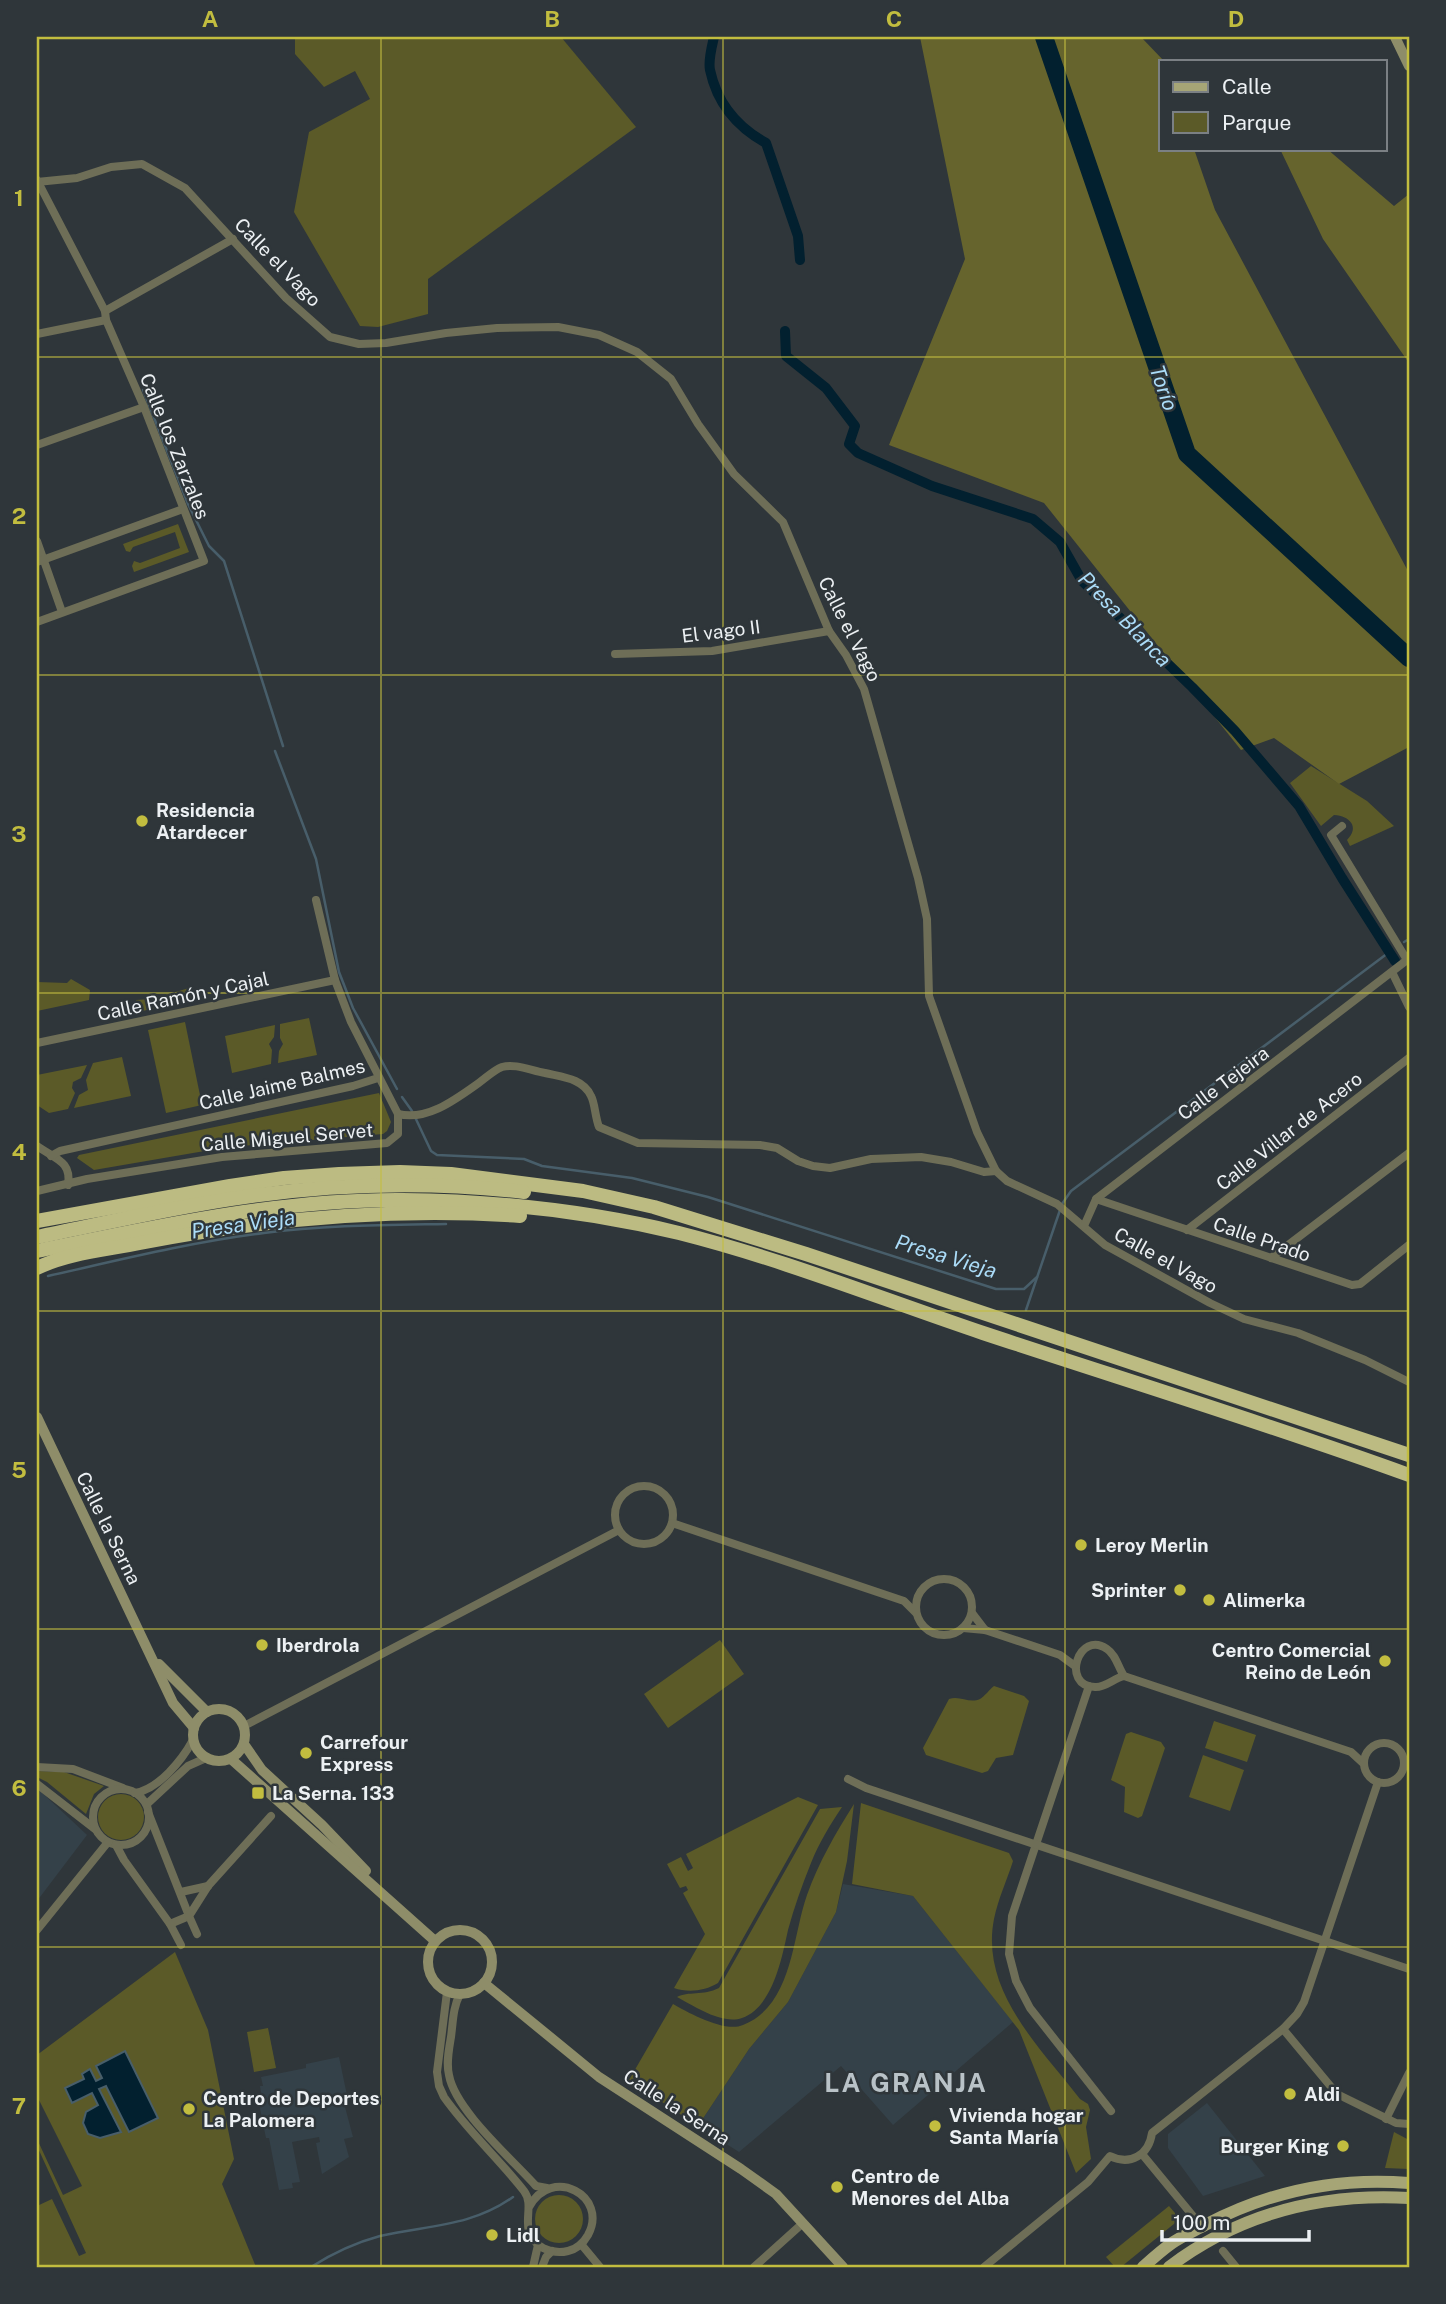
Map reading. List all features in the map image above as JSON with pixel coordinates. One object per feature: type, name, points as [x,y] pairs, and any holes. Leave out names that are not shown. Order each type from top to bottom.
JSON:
[{"type":"highway","points":[[37,1221],[271,1180],[400,1172],[502,1179],[583,1191],[623,1199],[883,1279],[1409,1455]]},
{"type":"highway","points":[[37,1237],[233,1199],[285,1192],[401,1185],[501,1189],[621,1205],[687,1219]]},
{"type":"highway","points":[[37,1251],[236,1213],[340,1202],[401,1200],[499,1205],[618,1219],[745,1253],[1409,1475]]},
{"type":"highway","points":[[37,1268],[58,1259],[238,1226],[341,1216],[402,1214],[498,1214],[538,1217],[649,1232],[745,1253]]},
{"type":"main road","points":[[1147,2265],[1174,2242],[1239,2208],[1294,2191],[1344,2184],[1409,2183]]},
{"type":"main road","points":[[1169,2267],[1213,2237],[1250,2220],[1285,2209],[1322,2201],[1356,2198],[1409,2199]]},
{"type":"street","points":[[1395,37],[1409,66]]},
{"type":"street","name":"Calle el Vago","points":[[38,181],[77,178],[111,167],[142,164],[185,188],[249,260],[330,337],[359,344],[386,343],[446,332],[558,327],[599,335],[637,352],[671,379],[698,424],[734,474],[783,522],[829,631],[846,655],[864,689],[918,878],[927,919],[929,996],[977,1132],[996,1171],[1007,1181],[1062,1208],[1105,1245],[1210,1303],[1244,1319],[1298,1333],[1365,1360],[1409,1382]]},
{"type":"street","name":"Calle los Zarzales","points":[[37,622],[204,561],[105,315],[38,181]]},
{"type":"street","points":[[37,334],[105,315],[233,239]]},
{"type":"street","points":[[37,445],[144,407]]},
{"type":"street","points":[[40,561],[183,509]]},
{"type":"street","points":[[37,541],[40,561],[62,612]]},
{"type":"street","name":"El vago II","points":[[615,654],[712,651],[829,631]]},
{"type":"street","points":[[1342,826],[1331,835],[1408,962]]},
{"type":"street","name":"Calle Jaime Balmes","points":[[51,1156],[60,1150],[354,1086],[378,1078],[351,1022],[335,980],[316,900]]},
{"type":"street","name":"Calle Tejeira","points":[[1084,1226],[1096,1199],[1408,962]]},
{"type":"street","points":[[1392,972],[1409,1007]]},
{"type":"street","name":"Calle Ramón y Cajal","points":[[37,1043],[335,980]]},
{"type":"street","name":"Calle Villar de Acero","points":[[1187,1230],[1409,1058]]},
{"type":"street","name":"Calle Miguel Servet","points":[[37,1191],[87,1179],[222,1157],[387,1143],[398,1134],[398,1114],[411,1118],[421,1116],[464,1093],[504,1066],[519,1067],[584,1085],[592,1097],[599,1127],[638,1143],[760,1145],[777,1148],[798,1161],[813,1166],[830,1168],[871,1159],[921,1157],[984,1172],[996,1171]]},
{"type":"street","points":[[378,1078],[398,1114]]},
{"type":"street","points":[[37,1146],[87,1179]]},
{"type":"street","points":[[1270,1258],[1409,1153]]},
{"type":"street","points":[[66,1166],[70,1173],[68,1185]]},
{"type":"street","name":"Calle Prado","points":[[1096,1199],[1352,1285],[1360,1283],[1409,1245]]},
{"type":"street","name":"Calle la Serna","points":[[37,1417],[173,1703],[194,1728]]},
{"type":"street","points":[[650,1487],[666,1496],[673,1514],[672,1523],[663,1538],[646,1544],[630,1541],[619,1530],[615,1521],[618,1502],[632,1489],[650,1487]]},
{"type":"street","points":[[672,1523],[904,1601],[916,1612],[923,1627],[938,1635],[956,1633],[964,1628],[972,1612]]},
{"type":"street","points":[[244,1726],[619,1530]]},
{"type":"street","points":[[904,1601],[918,1596],[931,1582],[939,1579],[953,1581],[965,1587],[970,1595],[972,1612],[985,1630]]},
{"type":"street","points":[[916,1612],[918,1596]]},
{"type":"street","points":[[964,1628],[985,1630],[1060,1655],[1075,1667],[1079,1678],[1089,1686],[1102,1686],[1124,1676],[1351,1752],[1363,1763],[1368,1776],[1378,1782],[1391,1782],[1406,1770],[1401,1752],[1390,1743],[1379,1743],[1368,1750],[1351,1752]]},
{"type":"street","points":[[1075,1667],[1079,1654],[1089,1646],[1102,1646],[1112,1654],[1124,1676]]},
{"type":"street","name":"Calle la Serna","points":[[150,1654],[207,1712]]},
{"type":"street","points":[[1060,1655],[1079,1654]]},
{"type":"street","points":[[1113,1679],[1117,1666]]},
{"type":"street","points":[[1089,1686],[1012,1916],[1009,1954],[1016,1981],[1030,2008],[1111,2111]]},
{"type":"street","points":[[95,1829],[94,1811],[103,1796],[120,1789],[144,1792],[185,1755],[193,1740],[198,1720],[207,1712],[225,1710],[233,1713],[244,1726],[244,1744],[262,1770],[322,1825],[393,1902]]},
{"type":"street","points":[[193,1740],[200,1753],[219,1762],[231,1759],[244,1744]]},
{"type":"street","points":[[1363,1763],[1368,1750]]},
{"type":"street","points":[[37,1930],[112,1844],[134,1842],[141,1837],[146,1830],[148,1808],[188,1766],[206,1758]]},
{"type":"street","points":[[231,1759],[435,1941]]},
{"type":"street","points":[[37,1767],[73,1769],[132,1792],[148,1808],[197,1934]]},
{"type":"street","points":[[848,1779],[866,1788],[1409,1969]]},
{"type":"street","points":[[984,2267],[1088,2182],[1110,2155],[1129,2160],[1142,2154],[1148,2147],[1152,2133],[1283,2029],[1297,2014],[1304,2002],[1378,1782]]},
{"type":"street","points":[[37,1784],[112,1844],[170,1924],[181,1945]]},
{"type":"street","points":[[170,1924],[190,1916],[208,1886],[271,1816]]},
{"type":"street","points":[[181,1892],[208,1886]]},
{"type":"street","points":[[457,1930],[472,1932],[486,1942],[492,1965],[484,1983],[474,1991],[460,1994],[447,1992],[435,1982],[428,1968],[429,1953],[442,1934],[457,1930]]},
{"type":"street","name":"Calle la Serna","points":[[484,1983],[599,2077],[765,2187],[843,2267]]},
{"type":"street","points":[[447,1992],[438,2056],[439,2085],[451,2107],[527,2195],[527,2227],[538,2245],[552,2252],[567,2251],[581,2245],[592,2226],[592,2215],[583,2196],[564,2186],[536,2186],[469,2113],[454,2092],[448,2060],[455,2009],[460,1994]]},
{"type":"street","points":[[1283,2029],[1337,2094],[1386,2119],[1401,2125],[1409,2124]]},
{"type":"street","points":[[1386,2119],[1409,2073]]},
{"type":"street","points":[[1142,2154],[1202,2227]]},
{"type":"street","points":[[529,2207],[537,2195],[547,2188]]},
{"type":"street","points":[[754,2267],[803,2223]]},
{"type":"street","points":[[533,2267],[538,2245]]},
{"type":"street","points":[[581,2245],[600,2267]]},
{"type":"street","points":[[1223,2251],[1236,2267]]},
{"type":"street","points":[[542,2267],[546,2257],[552,2252]]},
{"type":"shaded area","points":[[920,37],[1141,37],[1163,60],[1159,60],[1159,150],[1194,150],[1215,210],[1409,573],[1409,747],[1339,784],[1274,738],[1241,750],[1044,503],[889,445],[965,259]]},
{"type":"shaded area","points":[[1280,150],[1328,150],[1394,206],[1409,194],[1409,363],[1323,239]]},
{"type":"shaded area","points":[[37,1788],[87,1835],[37,1901]]},
{"type":"shaded area","points":[[843,1884],[913,1896],[1013,2022],[893,2125],[841,2066],[739,2152],[698,2126],[749,2049],[788,2002],[836,1912]]},
{"type":"shaded area","points":[[339,2057],[349,2105],[345,2107],[353,2137],[344,2139],[349,2157],[322,2174],[316,2143],[320,2142],[319,2137],[292,2142],[300,2182],[292,2183],[293,2188],[279,2190],[257,2094],[261,2093],[260,2086],[263,2086],[261,2077],[306,2068],[306,2064]]},
{"type":"shaded area","points":[[1207,2103],[1265,2176],[1203,2196],[1168,2148],[1168,2134]]},
{"type":"green space","points":[[295,37],[561,37],[636,127],[428,279],[428,314],[378,327],[360,326],[294,212],[309,132],[370,99],[355,71],[324,87],[295,54]]},
{"type":"green space","points":[[178,524],[189,552],[134,572],[134,561],[140,563],[180,548],[175,532],[133,547],[130,552],[126,551],[123,544]]},
{"type":"green space","points":[[1311,766],[1367,801],[1394,826],[1350,846],[1347,840],[1353,827],[1349,820],[1334,815],[1321,826],[1290,783]]},
{"type":"green space","points":[[71,979],[90,990],[89,1000],[37,1011],[37,982],[67,983]]},
{"type":"green space","points":[[189,988],[191,1000],[138,1012],[136,1000],[152,999]]},
{"type":"green space","points":[[309,1018],[317,1055],[278,1063],[283,1044],[280,1024]]},
{"type":"green space","points":[[185,1022],[202,1105],[166,1113],[148,1030]]},
{"type":"green space","points":[[275,1025],[274,1037],[269,1044],[272,1050],[271,1064],[232,1073],[225,1036]]},
{"type":"green space","points":[[122,1057],[131,1096],[74,1108],[79,1095],[88,1090],[86,1080],[93,1063]]},
{"type":"green space","points":[[87,1065],[81,1078],[73,1082],[75,1093],[68,1109],[49,1113],[37,1105],[37,1075]]},
{"type":"green space","points":[[379,1093],[391,1122],[383,1134],[228,1147],[94,1170],[77,1158],[79,1155]]},
{"type":"green space","points":[[720,1640],[744,1674],[668,1728],[644,1694]]},
{"type":"green space","points":[[994,1686],[1024,1696],[1029,1701],[1013,1755],[996,1758],[988,1771],[982,1773],[926,1755],[923,1748],[949,1699],[976,1700],[982,1698]]},
{"type":"green space","points":[[1214,1721],[1256,1735],[1247,1762],[1205,1748]]},
{"type":"green space","points":[[1131,1732],[1161,1742],[1165,1748],[1142,1816],[1138,1818],[1124,1812],[1125,1787],[1111,1780],[1126,1734]]},
{"type":"green space","points":[[1203,1755],[1244,1770],[1230,1811],[1189,1797]]},
{"type":"green space","points":[[37,1771],[64,1772],[104,1786],[94,1794],[86,1814],[37,1777]]},
{"type":"green space","points":[[121,1794],[137,1801],[144,1817],[137,1833],[121,1840],[105,1833],[98,1817],[105,1801]]},
{"type":"green space","points":[[798,1797],[818,1805],[718,1983],[696,1990],[674,1988],[705,1934],[683,1893],[688,1890],[686,1886],[680,1888],[667,1864],[681,1857],[688,1871],[693,1868],[686,1854]]},
{"type":"green space","points":[[861,1803],[1009,1853],[1013,1861],[994,1919],[992,1945],[996,1970],[1005,1994],[1032,2038],[1080,2099],[1088,2104],[1090,2110],[1086,2127],[1091,2159],[1076,2173],[1019,2030],[913,1896],[852,1884]]},
{"type":"green space","points":[[854,1804],[847,1861],[836,1912],[788,2002],[749,2049],[698,2126],[629,2080],[673,2004],[707,2021],[735,2027],[759,2015],[772,2002],[788,1968],[807,1895],[828,1848]]},
{"type":"green space","points":[[842,1807],[811,1863],[793,1913],[779,1967],[769,1992],[761,2003],[753,2012],[742,2018],[726,2019],[677,1997],[719,1988],[820,1809]]},
{"type":"green space","name":"Centro de Deportes La Palomera","points":[[175,1952],[208,2030],[234,2159],[222,2184],[256,2267],[37,2267],[37,2206],[52,2199],[79,2256],[86,2253],[37,2146],[37,2139],[63,2195],[82,2186],[37,2096],[37,2055]],"holes":[[[102,2078],[106,2086],[99,2089],[100,2138],[98,2105],[92,2093],[72,2103],[65,2089],[84,2079],[96,2081]]]},
{"type":"green space","points":[[268,2028],[276,2068],[254,2072],[247,2032]]},
{"type":"green space","points":[[1394,2132],[1409,2140],[1409,2169],[1385,2168]]},
{"type":"green space","points":[[559,2195],[576,2202],[583,2219],[576,2236],[559,2243],[542,2236],[535,2219],[542,2202]]},
{"type":"green space","points":[[1169,2206],[1180,2219],[1121,2267],[1115,2267],[1106,2257]]},
{"type":"water","points":[[125,2051],[158,2118],[129,2132],[106,2086],[99,2089],[121,2132],[100,2138],[88,2134],[83,2123],[86,2112],[98,2105],[92,2093],[72,2103],[65,2088],[84,2079],[82,2074],[90,2069],[96,2081],[102,2078],[96,2066]]},
{"type":"waterway","name":"Presa Blanca","points":[[714,37],[709,62],[713,82],[723,103],[737,122],[766,143],[798,236],[800,260]]},
{"type":"waterway","name":"Torío","points":[[1044,37],[1187,454],[1409,658]]},
{"type":"waterway","name":"Presa Blanca","points":[[785,331],[786,356],[826,388],[855,426],[849,444],[858,453],[932,486],[1033,519],[1060,542],[1082,581],[1235,731],[1299,806],[1395,961]]},
{"type":"waterway","points":[[143,390],[188,504],[209,546],[224,561],[283,746]]},
{"type":"waterway","points":[[275,751],[316,859],[339,972],[353,1008],[397,1089]]},
{"type":"waterway","name":"Presa Vieja","points":[[1404,942],[1409,939]]},
{"type":"waterway","name":"Presa Vieja","points":[[1062,1204],[1071,1191],[1388,953]]},
{"type":"waterway","points":[[402,1097],[412,1111]]},
{"type":"waterway","name":"Presa Vieja","points":[[415,1117],[431,1151],[437,1155],[524,1159],[542,1166],[632,1178],[708,1197],[996,1289],[1024,1289],[1037,1277]]},
{"type":"waterway","name":"Presa Vieja","points":[[1026,1310],[1060,1210]]},
{"type":"waterway","name":"Presa Vieja","points":[[48,1276],[182,1246],[264,1233],[332,1227],[446,1224]]},
{"type":"waterway","points":[[311,2267],[361,2242],[465,2220],[497,2207],[513,2197]]},
{"type":"place","name":"Residencia Atardecer","points":[[142,821]]},
{"type":"place","name":"Leroy Merlin","points":[[1081,1545]]},
{"type":"place","name":"Sprinter","points":[[1180,1590]]},
{"type":"place","name":"Alimerka","points":[[1209,1600]]},
{"type":"place","name":"Iberdrola","points":[[262,1645]]},
{"type":"place","name":"Centro Comercial Reino de León","points":[[1385,1661]]},
{"type":"place","name":"Carrefour Express","points":[[306,1753]]},
{"type":"place","name":"La Serna. 133","points":[[258,1793]]},
{"type":"place","name":"Aldi","points":[[1290,2094]]},
{"type":"place","name":"Centro de Deportes La Palomera","points":[[189,2109]]},
{"type":"place","name":"Vivienda hogar Santa María","points":[[935,2126]]},
{"type":"place","name":"Burger King","points":[[1343,2146]]},
{"type":"place","name":"Centro de Menores del Alba","points":[[837,2187]]},
{"type":"place","name":"Lidl","points":[[492,2235]]},
{"type":"district","name":"LA GRANJA","points":[[906,2082]]}]
